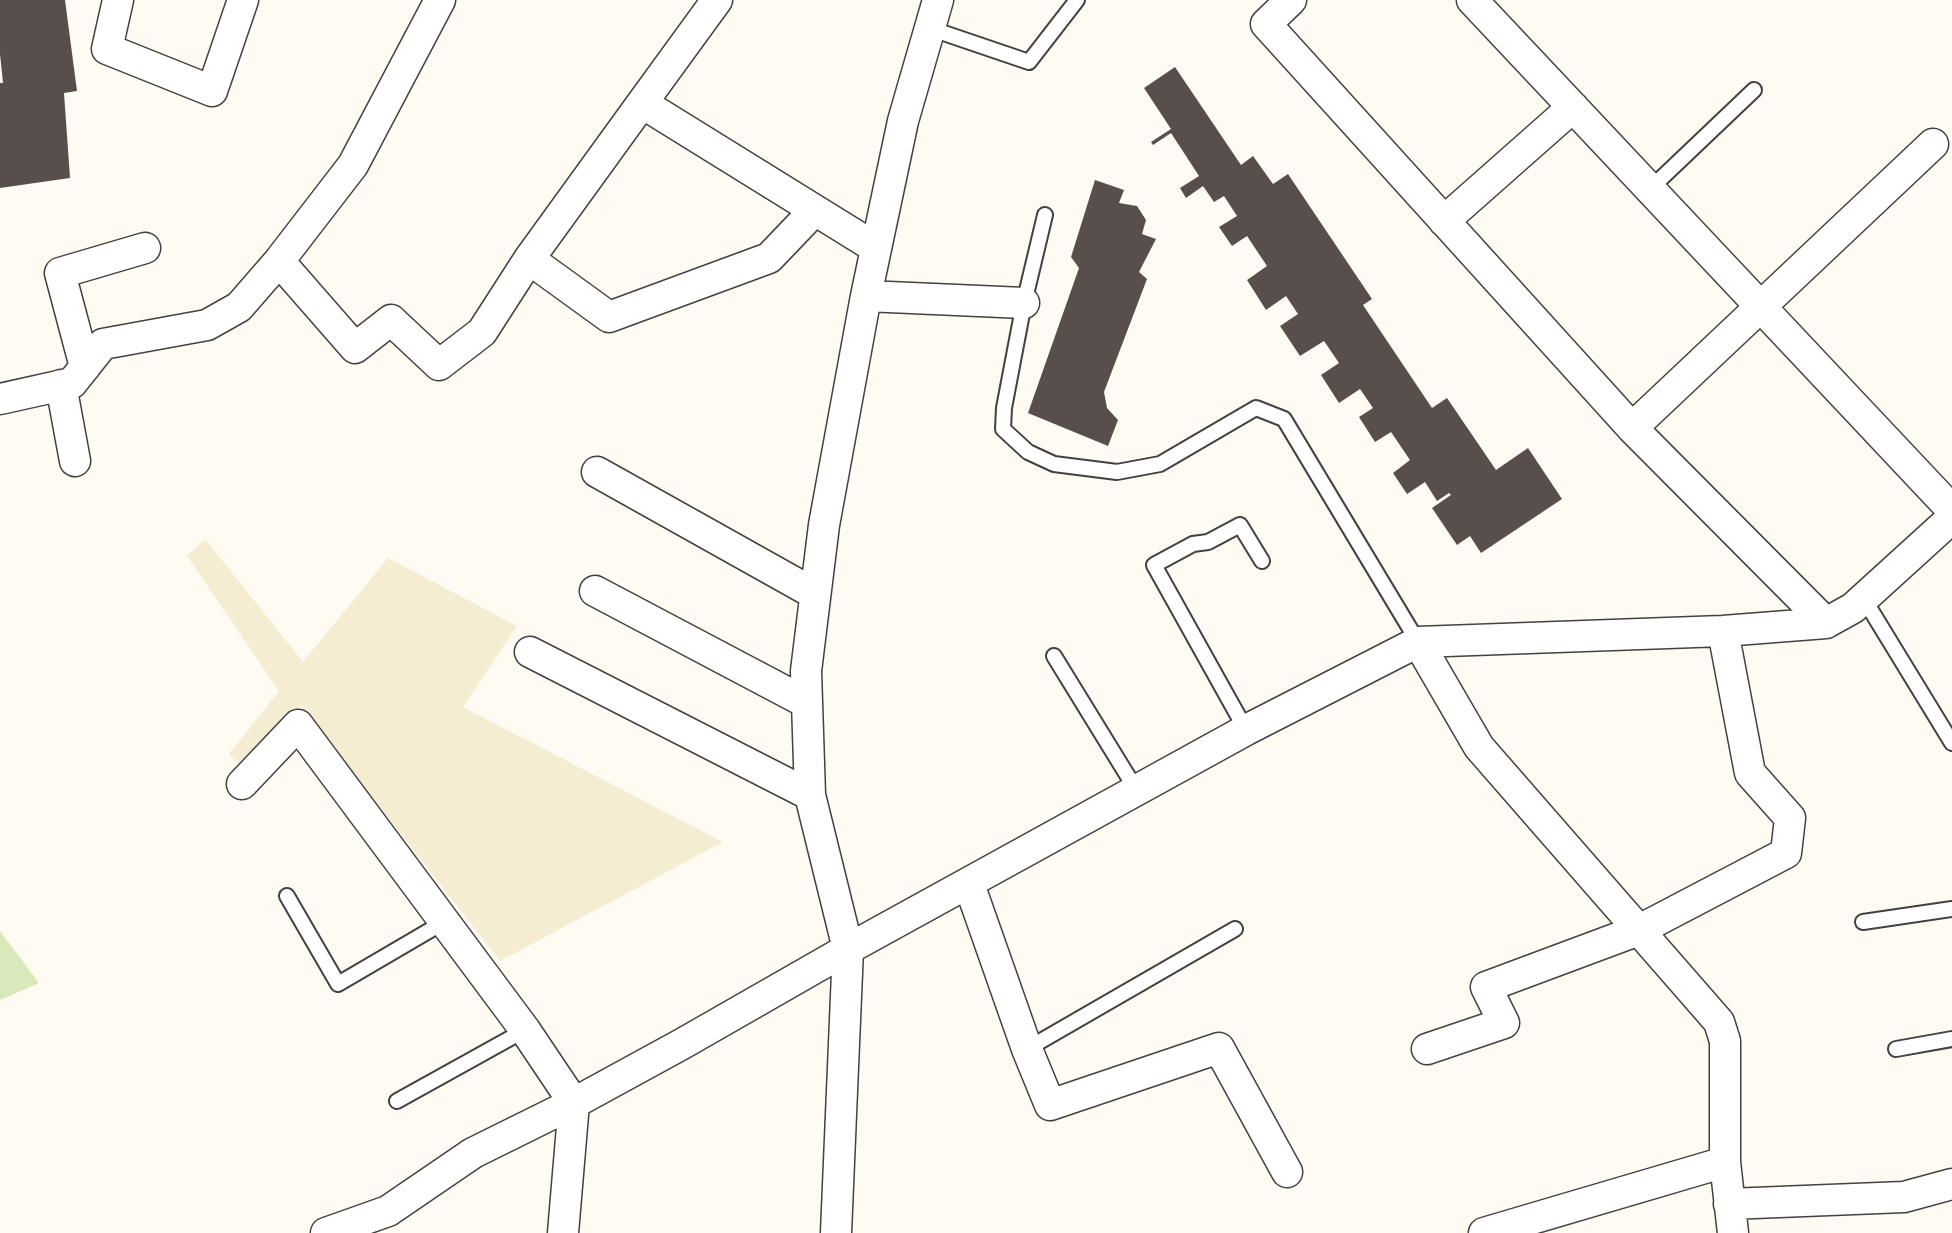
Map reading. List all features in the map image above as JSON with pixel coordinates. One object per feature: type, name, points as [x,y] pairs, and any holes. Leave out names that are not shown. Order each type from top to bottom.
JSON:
[{"type":"street","points":[[118,0],[107,49],[212,91],[243,0]]},
{"type":"street","points":[[0,399],[72,383],[103,344],[207,325],[239,307],[353,165],[440,0]]},
{"type":"street","points":[[278,261],[355,348],[391,320],[439,365],[482,332],[529,259],[718,0]]},
{"type":"street","points":[[836,1233],[848,949],[810,795],[806,671],[824,525],[866,296],[903,121],[938,0]]},
{"type":"street","points":[[1291,0],[1266,24],[1632,428],[1826,623]]},
{"type":"street","points":[[1472,0],[1952,510]]},
{"type":"street","points":[[642,103],[876,248]]},
{"type":"street","points":[[1444,221],[1573,107]]},
{"type":"street","points":[[1632,428],[1933,144]]},
{"type":"street","points":[[529,259],[609,317],[769,258],[814,211]]},
{"type":"street","points":[[85,367],[60,273],[145,248]]},
{"type":"street","points":[[866,296],[1024,303]]},
{"type":"street","points":[[61,385],[75,461]]},
{"type":"street","points":[[597,472],[816,594]]},
{"type":"street","points":[[326,1233],[388,1211],[473,1153],[574,1103],[682,1044],[848,949],[1246,730],[1418,642],[1723,631],[1826,623],[1864,599],[1952,518]]},
{"type":"street","points":[[594,591],[807,703]]},
{"type":"street","points":[[1427,1049],[1504,1023],[1486,987],[1639,930],[1786,853],[1790,818],[1750,773],[1723,631]]},
{"type":"street","points":[[1418,642],[1479,747],[1718,1022],[1725,1041],[1725,1162],[1733,1233]]},
{"type":"street","points":[[530,652],[810,795]]},
{"type":"street","points":[[242,784],[298,725],[526,1030],[574,1103],[563,1233]]},
{"type":"street","points":[[969,884],[1049,1105],[1219,1048],[1287,1172]]},
{"type":"street","points":[[1485,1233],[1725,1162]]},
{"type":"street","points":[[1729,1204],[1904,1196],[1952,1184]]},
{"type":"lane","points":[[929,29],[1029,62],[1077,0]]},
{"type":"lane","points":[[1650,189],[1755,90]]},
{"type":"lane","points":[[1045,215],[1024,303],[1004,408],[1003,429],[1028,452],[1054,464],[1117,472],[1160,464],[1256,408],[1284,419],[1418,642]]},
{"type":"lane","points":[[1246,730],[1154,565],[1193,544],[1208,542],[1240,525],[1262,561]]},
{"type":"lane","points":[[1864,599],[1952,743]]},
{"type":"lane","points":[[1055,656],[1137,791]]},
{"type":"lane","points":[[287,896],[338,984],[444,922]]},
{"type":"lane","points":[[1863,922],[1952,909]]},
{"type":"lane","points":[[1027,1049],[1235,929]]},
{"type":"lane","points":[[397,1101],[526,1030]]},
{"type":"lane","points":[[1896,1049],[1952,1039]]},
{"type":"shaded area","points":[[205,539],[303,662],[388,558],[517,626],[463,707],[723,842],[500,961],[301,706],[242,767],[229,754],[279,691],[187,556]]},
{"type":"green space","points":[[0,931],[39,983],[0,1000]]},
{"type":"building","points":[[0,0],[65,0],[77,91],[64,93],[70,178],[0,188],[0,83],[3,83]]},
{"type":"building","points":[[1175,67],[1241,165],[1253,156],[1273,184],[1288,174],[1372,299],[1363,305],[1432,408],[1447,398],[1496,470],[1528,448],[1562,499],[1481,553],[1470,536],[1457,545],[1432,508],[1451,495],[1449,493],[1437,501],[1425,482],[1407,494],[1393,473],[1410,460],[1391,432],[1375,442],[1359,417],[1373,408],[1360,389],[1339,403],[1321,375],[1339,363],[1324,341],[1300,356],[1280,326],[1298,314],[1286,296],[1266,310],[1247,280],[1267,266],[1247,236],[1232,246],[1219,227],[1237,216],[1224,196],[1214,202],[1203,186],[1186,198],[1180,188],[1199,176],[1171,133],[1153,145],[1151,142],[1171,129],[1144,88]]},
{"type":"building","points":[[1095,180],[1124,190],[1119,203],[1137,206],[1146,220],[1142,234],[1156,239],[1139,272],[1147,279],[1104,392],[1107,408],[1118,420],[1108,446],[1028,413],[1079,268],[1071,257]]}]
